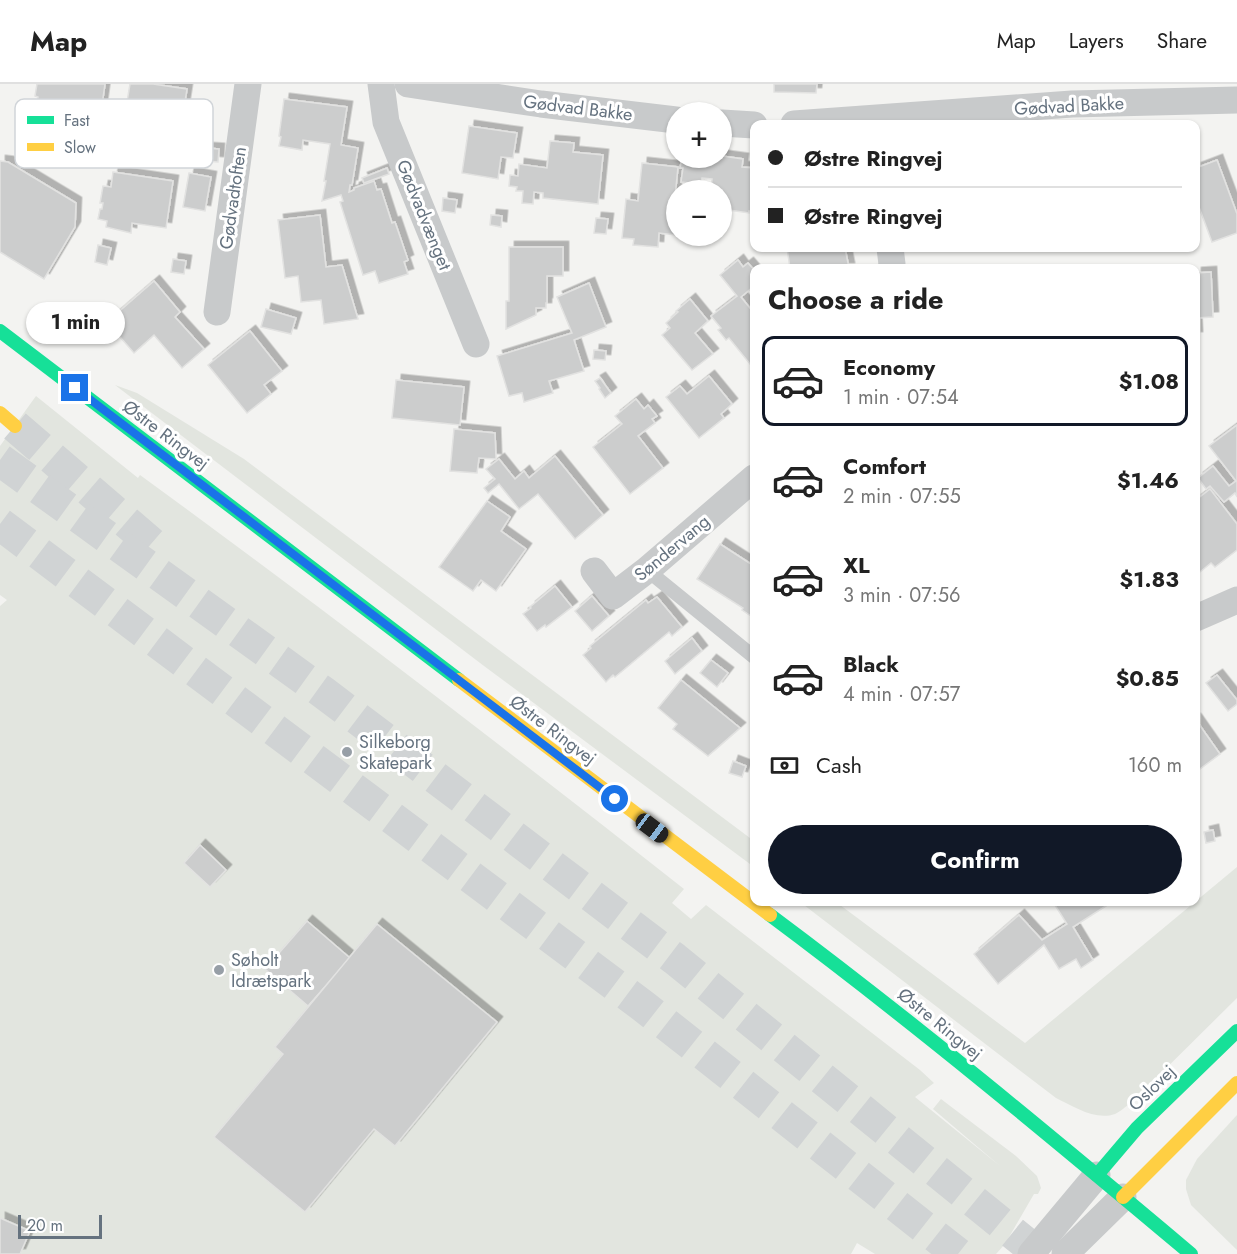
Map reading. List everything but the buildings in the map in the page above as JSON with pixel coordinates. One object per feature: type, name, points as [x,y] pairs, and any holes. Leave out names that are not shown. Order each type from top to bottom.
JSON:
[{"type":"main road","name":"Østre Ringvej","points":[[0,331],[750,900]]},
{"type":"main road","points":[[0,413],[15,426]]},
{"type":"main road","name":"Østre Ringvej","points":[[758,906],[844,970],[1034,1122],[1191,1254]]},
{"type":"main road","name":"Oslovej","points":[[1097,1175],[1137,1128],[1237,1031]]},
{"type":"main road","points":[[1123,1197],[1237,1083]]},
{"type":"street","name":"Gødvadtoften","points":[[217,312],[248,84]]},
{"type":"street","name":"Gødvadvænget","points":[[381,84],[386,122],[476,344]]},
{"type":"street","name":"Gødvad Bakke","points":[[408,84],[543,94],[666,118]]},
{"type":"street","name":"Gødvad Bakke","points":[[890,120],[1072,104],[1237,100]]},
{"type":"street","points":[[732,124],[750,125]]},
{"type":"street","name":"Søndervang","points":[[594,571],[613,596],[647,570],[750,481]]},
{"type":"street","points":[[1200,616],[1237,600]]},
{"type":"street","points":[[1031,1254],[1097,1175]]},
{"type":"street","points":[[1065,1254],[1123,1197]]},
{"type":"lane","points":[[647,570],[750,654]]},
{"type":"shaded area","points":[[115,385],[137,393],[244,459],[750,838],[750,864],[484,666]]},
{"type":"shaded area","points":[[36,396],[138,478],[140,475],[346,628],[684,889],[672,903],[691,919],[706,905],[920,1070],[934,1083],[915,1097],[1000,1166],[933,1109],[941,1099],[1016,1156],[1037,1176],[1041,1188],[1038,1194],[1034,1194],[1005,1244],[996,1254],[875,1254],[857,1243],[851,1254],[0,1254],[0,606],[7,600],[0,595],[0,446]]},
{"type":"shaded area","points":[[1237,867],[1237,998],[1131,1103],[1117,1113],[1107,1116],[1084,1112],[1056,1098],[805,906],[841,906],[1025,1043],[1190,906],[1200,906],[1200,898]]},
{"type":"shaded area","points":[[1237,1115],[1237,1250],[1191,1205],[1186,1180],[1197,1159]]},
{"type":"tunnel","points":[[15,426],[159,550]]},
{"type":"tunnel","points":[[0,460],[324,693],[675,959],[1039,1254]]},
{"type":"tunnel","points":[[0,524],[643,1006],[958,1254]]},
{"type":"traffic: fast","points":[[0,331],[459,680]]},
{"type":"traffic: fast","points":[[770,915],[931,1039],[1191,1254]]},
{"type":"traffic: fast","points":[[1097,1175],[1137,1128],[1237,1031]]},
{"type":"traffic: slow","points":[[0,413],[15,426]]},
{"type":"traffic: slow","points":[[459,680],[750,900]]},
{"type":"traffic: slow","points":[[758,906],[770,915]]},
{"type":"traffic: slow","points":[[1123,1197],[1237,1083]]},
{"type":"place","name":"Silkeborg Skatepark","points":[[347,752]]},
{"type":"place","name":"Søholt Idrætspark","points":[[219,970]]},
{"type":"route","points":[[75,388],[615,799]]}]
